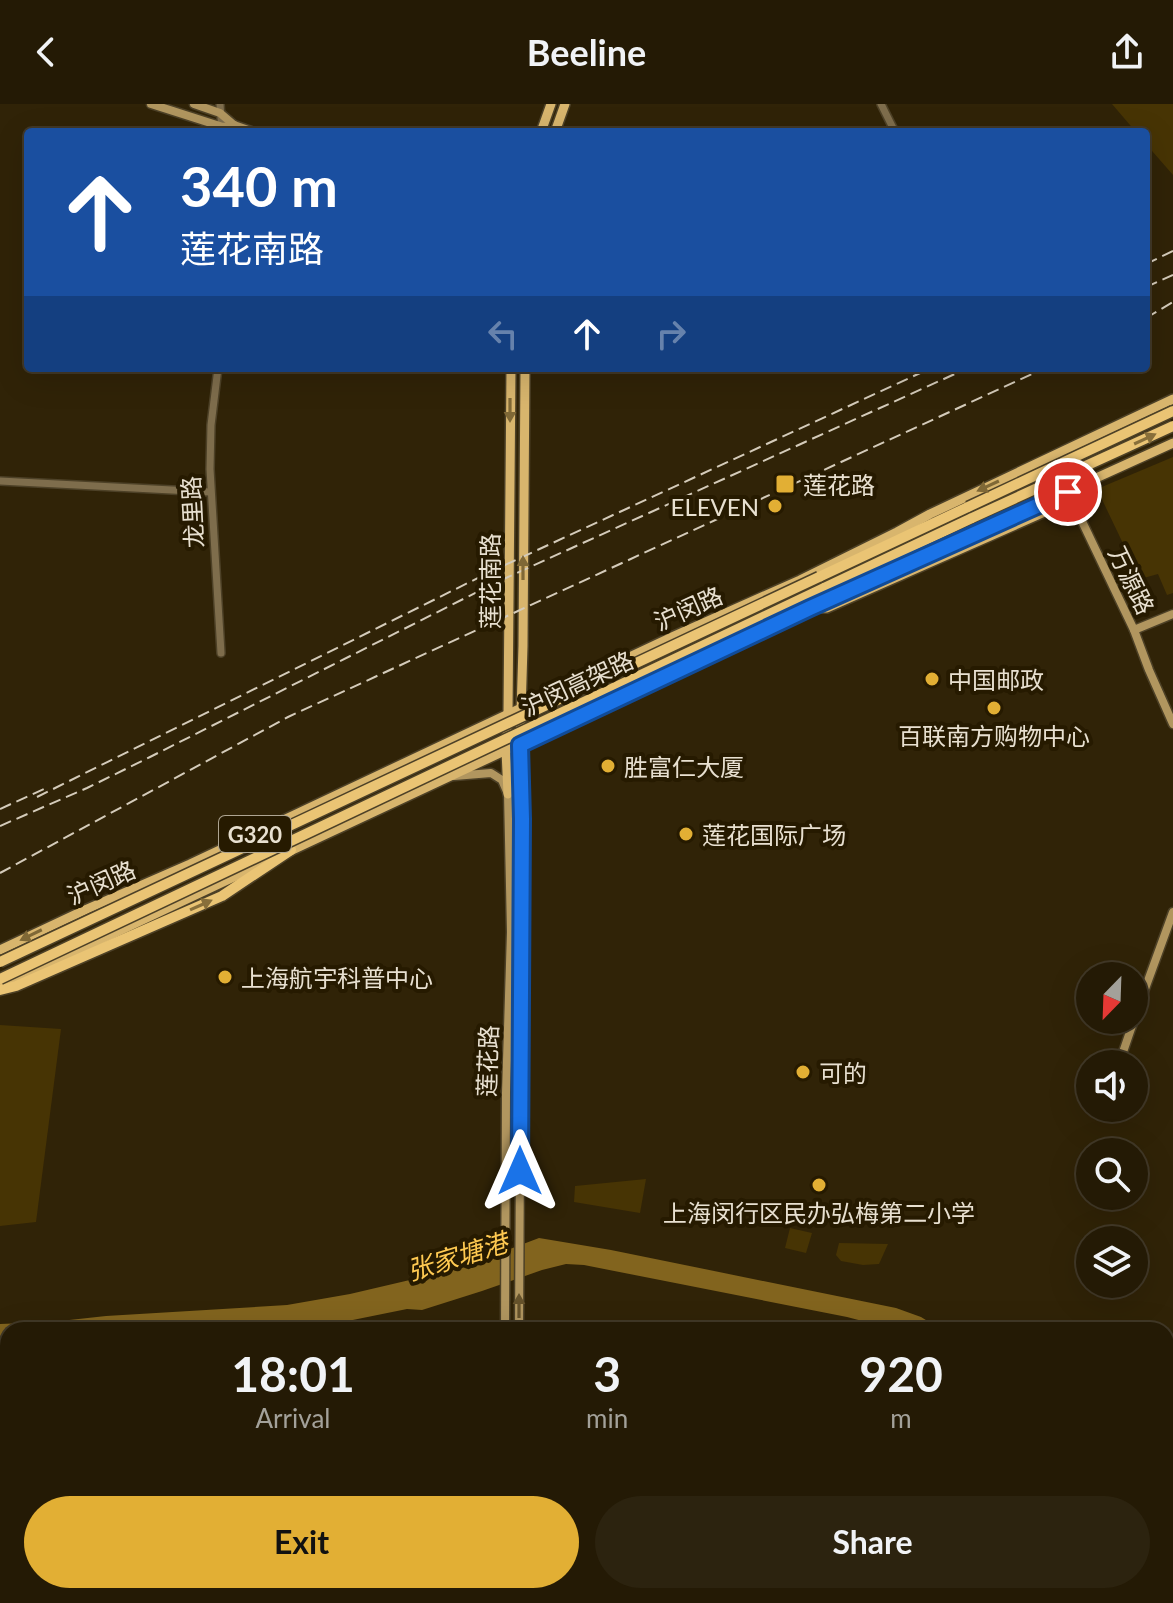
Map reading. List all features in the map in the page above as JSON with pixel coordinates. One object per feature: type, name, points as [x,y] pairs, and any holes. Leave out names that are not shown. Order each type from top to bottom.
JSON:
[{"type":"highway","name":"沪闵高架路","points":[[0,962],[1173,411]]},
{"type":"highway","name":"沪闵高架路","points":[[0,979],[1173,426]]},
{"type":"highway","points":[[0,988],[30,980],[222,896],[291,850]]},
{"type":"main road","points":[[151,104],[219,128]]},
{"type":"main road","points":[[194,104],[220,108],[234,125],[243,128]]},
{"type":"main road","points":[[542,128],[551,104]]},
{"type":"main road","points":[[556,128],[565,104]]},
{"type":"main road","points":[[225,128],[234,125]]},
{"type":"main road","name":"莲花南路","points":[[508,794],[511,372]]},
{"type":"main road","name":"莲花南路","points":[[522,789],[525,372]]},
{"type":"main road","name":"沪闵路","points":[[0,950],[800,580],[930,514],[1173,399]]},
{"type":"main road","name":"G320","points":[[291,850],[810,608],[827,608],[1047,511],[1068,492],[1173,443]]},
{"type":"main road","name":"万源路","points":[[1045,459],[1068,492],[1134,630],[1173,724]]},
{"type":"main road","points":[[1134,630],[1173,614]]},
{"type":"main road","points":[[453,776],[491,773],[502,780],[508,794]]},
{"type":"main road","name":"莲花路","points":[[519,1322],[522,789]]},
{"type":"main road","name":"莲花路","points":[[505,1322],[506,1093],[511,932],[508,794]]},
{"type":"main road","points":[[1148,981],[1173,912]]},
{"type":"street","points":[[881,104],[893,128]]},
{"type":"street","points":[[220,108],[222,128]]},
{"type":"street","name":"龙里路","points":[[218,372],[211,425],[210,492],[221,653]]},
{"type":"street","points":[[0,481],[210,492]]},
{"type":"street","points":[[800,580],[810,608]]},
{"type":"shaded area","points":[[1112,104],[1173,104],[1173,175],[1150,149],[1150,128],[1133,128]]},
{"type":"shaded area","points":[[1173,457],[1173,593],[1167,595],[1158,574],[1140,579],[1097,489]]},
{"type":"shaded area","points":[[0,1025],[61,1029],[36,1222],[0,1226]]},
{"type":"shaded area","points":[[646,1179],[640,1213],[574,1202],[575,1186]]},
{"type":"shaded area","points":[[790,1228],[812,1233],[806,1253],[785,1248]]},
{"type":"shaded area","points":[[539,1238],[896,1308],[929,1322],[866,1322],[584,1265],[566,1264],[422,1310],[407,1309],[343,1322],[51,1322],[287,1305],[350,1294],[491,1261],[499,1253]]},
{"type":"shaded area","points":[[839,1243],[888,1244],[879,1264],[863,1265],[841,1261],[836,1255]]},
{"type":"railway","points":[[1150,262],[1173,251]]},
{"type":"railway","points":[[1150,285],[1173,275]]},
{"type":"railway","points":[[1150,316],[1173,302]]},
{"type":"railway","points":[[37,797],[492,571],[922,372]]},
{"type":"railway","points":[[0,826],[87,788],[497,582],[959,372]]},
{"type":"railway","points":[[0,873],[288,717],[1036,372]]},
{"type":"railway","points":[[0,809],[44,789]]},
{"type":"place","name":"莲花路","points":[[785,484]]},
{"type":"place","name":"ELEVEN","points":[[775,506]]},
{"type":"place","name":"中国邮政","points":[[932,679]]},
{"type":"place","name":"百联南方购物中心","points":[[994,708]]},
{"type":"place","name":"胜富仁大厦","points":[[608,766]]},
{"type":"place","name":"莲花国际广场","points":[[686,834]]},
{"type":"place","name":"上海航宇科普中心","points":[[225,977]]},
{"type":"place","name":"可的","points":[[803,1072]]},
{"type":"place","name":"上海闵行区民办弘梅第二小学","points":[[819,1185]]},
{"type":"route","points":[[520,1171],[520,745],[810,608],[1068,492]]},
{"type":"water label","name":"张家塘港","points":[[457,1256]]}]
